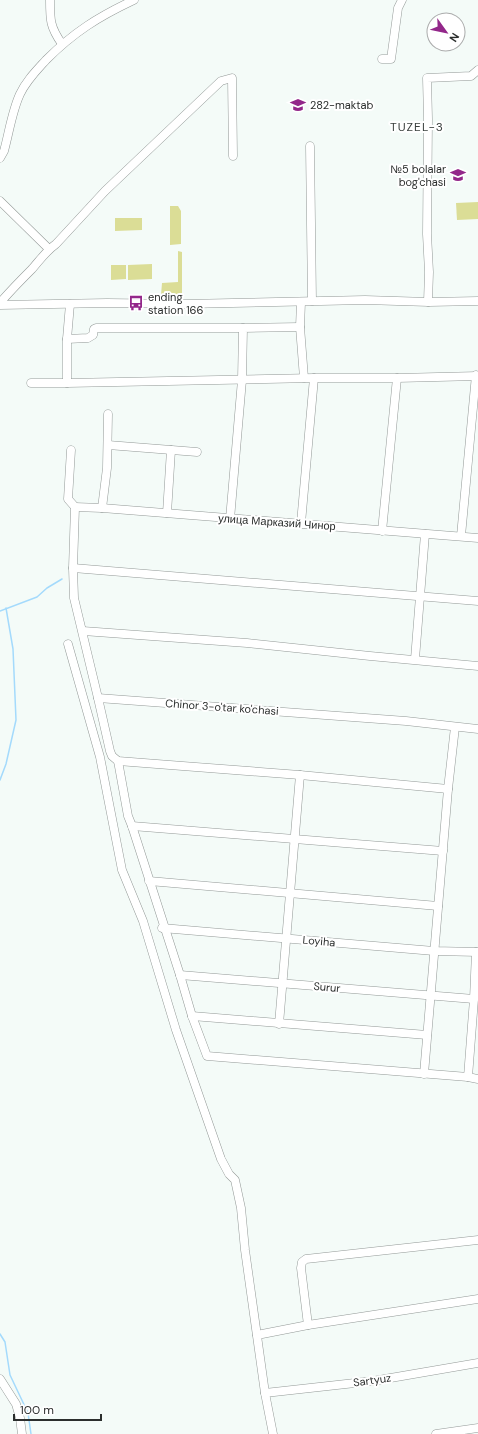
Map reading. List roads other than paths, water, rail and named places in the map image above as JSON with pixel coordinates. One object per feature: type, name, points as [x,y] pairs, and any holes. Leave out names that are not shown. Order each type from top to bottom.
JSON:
[{"type":"street","points":[[50,0],[50,21],[62,44]]},
{"type":"street","points":[[0,158],[4,151],[20,95],[36,71],[62,44],[99,17],[134,0]]},
{"type":"street","points":[[382,59],[391,59],[398,8],[402,0]]},
{"type":"street","points":[[428,302],[427,78],[471,76],[478,70]]},
{"type":"street","points":[[0,304],[14,286],[33,268],[49,249],[56,244],[105,191],[221,81],[232,78],[233,156]]},
{"type":"street","points":[[310,146],[312,301]]},
{"type":"street","points":[[0,202],[49,249]]},
{"type":"street","points":[[0,304],[185,304],[365,300],[428,302],[478,301]]},
{"type":"street","points":[[301,302],[300,327],[304,378]]},
{"type":"street","points":[[65,383],[70,304]]},
{"type":"street","points":[[67,339],[88,338],[93,335],[94,329],[96,328],[300,327]]},
{"type":"street","points":[[230,519],[242,380],[243,328]]},
{"type":"street","points":[[31,382],[65,383],[304,378],[397,378],[477,375],[461,536]]},
{"type":"street","points":[[301,523],[314,378]]},
{"type":"street","points":[[382,531],[397,378]]},
{"type":"street","points":[[102,508],[108,445],[108,414]]},
{"type":"street","points":[[108,445],[197,452]]},
{"type":"street","points":[[71,450],[68,499],[75,507],[73,568],[74,598],[83,630],[112,756],[118,761],[300,775],[448,789]]},
{"type":"street","points":[[167,513],[171,450]]},
{"type":"street","name":"улица Марказий Чинор","points":[[75,507],[301,523],[478,538]]},
{"type":"street","points":[[415,659],[421,596],[424,534]]},
{"type":"street","points":[[73,568],[478,601]]},
{"type":"street","points":[[83,630],[247,643],[478,666]]},
{"type":"street","points":[[68,644],[100,757],[122,870],[143,921],[176,1030],[221,1159],[229,1174],[236,1180],[242,1214],[245,1250],[265,1392],[273,1434]]},
{"type":"street","points":[[81,689],[96,687]]},
{"type":"street","name":"Chinor 3-o'tar ko'chasi","points":[[98,698],[406,721],[478,730]]},
{"type":"street","points":[[424,1074],[448,789],[455,727]]},
{"type":"street","points":[[118,761],[128,816],[149,881],[162,928],[180,975],[192,1016],[207,1056],[478,1079]]},
{"type":"street","points":[[279,1024],[300,775]]},
{"type":"street","points":[[132,826],[443,851]]},
{"type":"street","points":[[149,881],[438,906]]},
{"type":"street","name":"Loyiha","points":[[162,928],[434,951],[477,952]]},
{"type":"street","points":[[468,1077],[477,952]]},
{"type":"street","name":"Surur","points":[[180,975],[474,999]]},
{"type":"street","points":[[192,1016],[428,1035]]},
{"type":"street","points":[[308,1324],[301,1268],[302,1262],[306,1259],[478,1240]]},
{"type":"street","points":[[257,1335],[308,1324],[478,1299]]},
{"type":"street","name":"Sartyuz","points":[[265,1392],[372,1381],[478,1363]]},
{"type":"street","points":[[0,1379],[16,1404],[22,1434]]},
{"type":"street","points":[[436,1434],[478,1428]]},
{"type":"waterway","points":[[0,611],[37,597],[47,588],[62,579]]},
{"type":"waterway","points":[[0,780],[6,764],[16,720],[13,649],[6,608]]},
{"type":"waterway","points":[[0,1334],[5,1342],[10,1375],[28,1413],[31,1434]]},
{"type":"place","name":"282-maktab","points":[[298,105]]},
{"type":"place","name":"№5 bolalar bog'chasi","points":[[458,175]]},
{"type":"place","name":"ending station 166","points":[[136,303]]},
{"type":"district","name":"TUZEL-3","points":[[417,127]]}]
